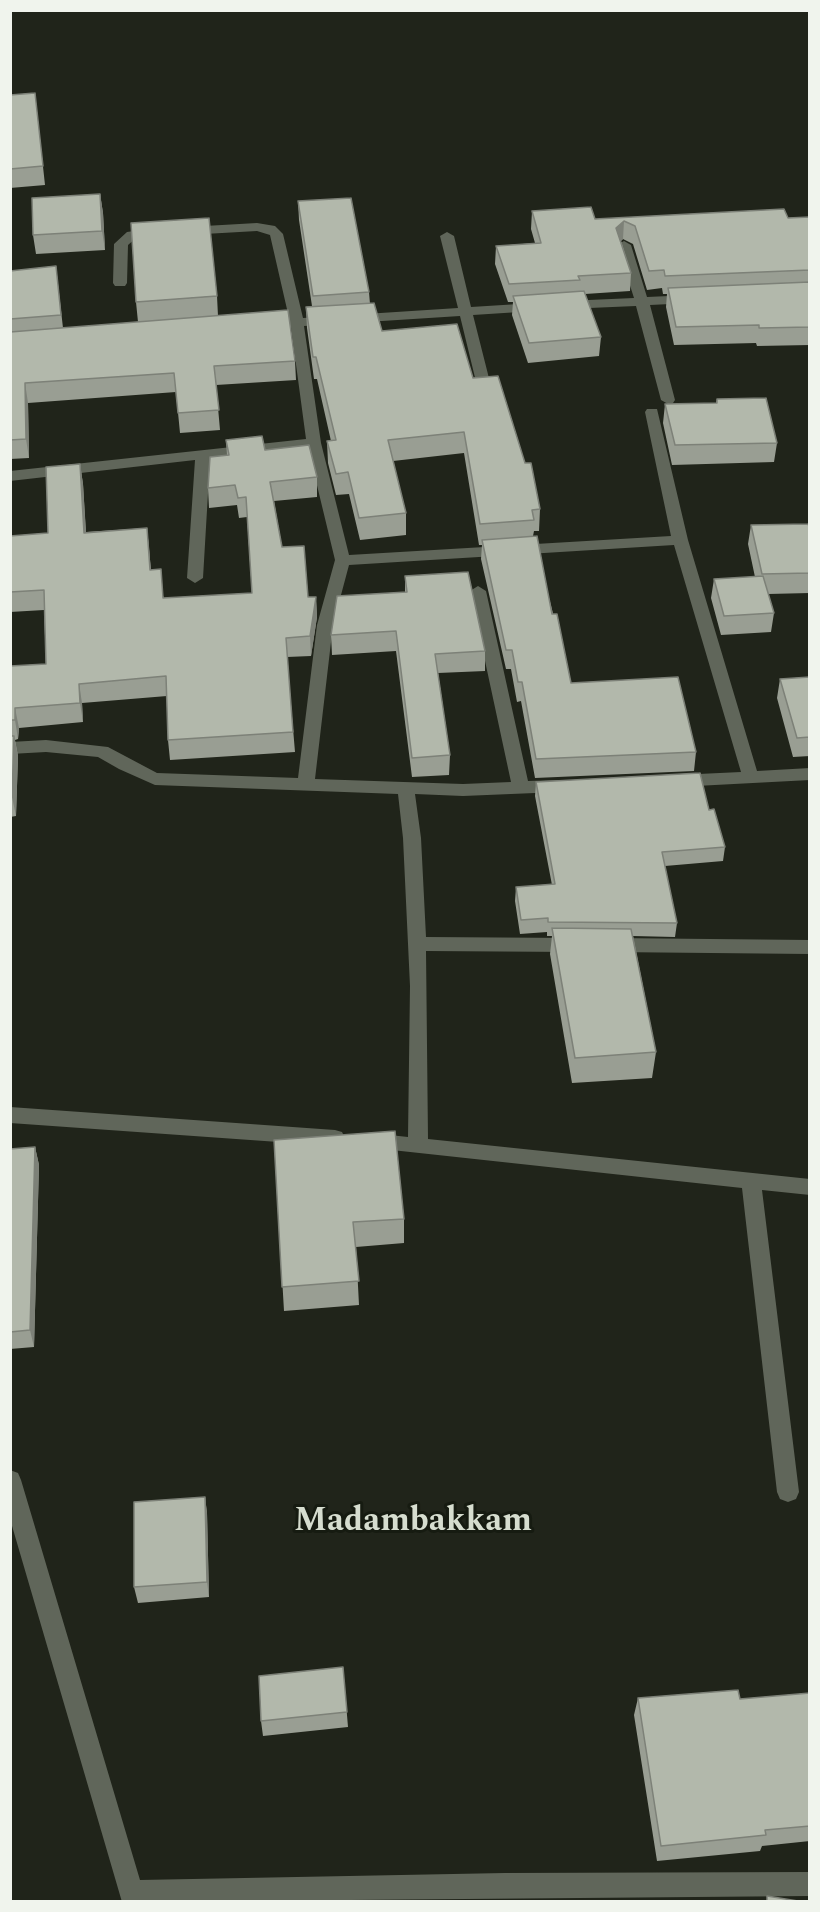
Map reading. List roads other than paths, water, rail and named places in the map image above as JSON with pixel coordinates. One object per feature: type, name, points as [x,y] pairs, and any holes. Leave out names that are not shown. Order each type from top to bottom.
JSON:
[{"type":"street","points":[[120,283],[121,243],[132,235],[257,228],[270,229],[276,234],[297,322],[314,443],[343,560],[325,625],[306,784]]},
{"type":"street","points":[[447,236],[486,394]]},
{"type":"street","points":[[624,245],[642,301],[668,400]]},
{"type":"street","points":[[249,326],[702,299]]},
{"type":"street","points":[[652,412],[680,540],[751,777]]},
{"type":"street","points":[[10,476],[314,443]]},
{"type":"street","points":[[195,578],[203,455]]},
{"type":"street","points":[[343,560],[680,540]]},
{"type":"street","points":[[478,591],[521,787]]},
{"type":"street","points":[[10,748],[46,746],[102,751],[155,779],[463,790],[578,785]]},
{"type":"street","points":[[659,781],[810,774]]},
{"type":"street","points":[[406,788],[412,838],[417,944],[418,1144]]},
{"type":"street","points":[[417,944],[810,947]]},
{"type":"street","points":[[10,1115],[418,1144],[810,1187]]},
{"type":"street","points":[[751,1180],[788,1492]]},
{"type":"street","points":[[10,1480],[133,1897],[505,1885],[810,1884]]},
{"type":"district","name":"Madambakkam","points":[[413,1524]]}]
